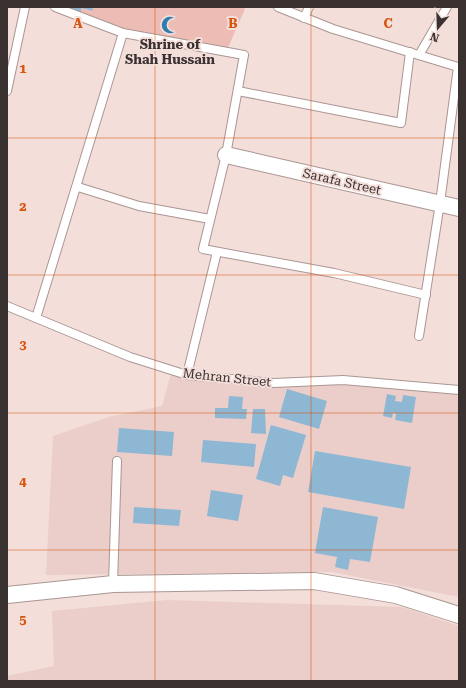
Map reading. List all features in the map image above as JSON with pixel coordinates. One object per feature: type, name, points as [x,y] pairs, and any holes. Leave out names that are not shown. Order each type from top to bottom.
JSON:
[{"type":"street","name":"Sarafa Street","points":[[226,155],[459,208]]},
{"type":"street","points":[[7,595],[113,584],[314,581],[396,596],[459,615]]},
{"type":"lane","points":[[7,91],[25,7]]},
{"type":"lane","points":[[55,7],[123,33],[244,55],[226,155],[203,249],[334,273],[426,295]]},
{"type":"lane","points":[[278,7],[333,29],[458,68],[440,204],[419,336]]},
{"type":"lane","points":[[304,18],[309,7]]},
{"type":"lane","points":[[419,55],[447,7]]},
{"type":"lane","points":[[36,318],[78,187],[123,33]]},
{"type":"lane","points":[[238,91],[401,123],[410,52]]},
{"type":"lane","points":[[78,187],[139,206],[210,219]]},
{"type":"lane","points":[[187,375],[216,252]]},
{"type":"lane","name":"Mehran Street","points":[[7,306],[130,357],[187,375],[274,383],[343,380],[459,390]]},
{"type":"lane","points":[[113,584],[117,461]]},
{"type":"shaded area","name":"Shrine of Shah Hussain","points":[[92,7],[241,7],[245,9],[226,52],[123,33],[80,16],[81,8],[92,11]]},
{"type":"shaded area","points":[[172,370],[274,383],[343,380],[459,390],[459,597],[332,572],[46,575],[53,436],[109,417],[162,406]]},
{"type":"shaded area","points":[[167,600],[402,607],[459,626],[459,681],[7,681],[7,676],[54,666],[52,611]]},
{"type":"building","points":[[67,7],[92,7],[93,11],[81,8],[81,12]]},
{"type":"building","points":[[287,389],[327,401],[319,429],[279,417]]},
{"type":"building","points":[[387,394],[396,396],[395,401],[402,402],[403,395],[416,397],[412,423],[395,420],[396,414],[393,413],[392,418],[383,416]]},
{"type":"building","points":[[229,396],[243,397],[242,409],[247,409],[246,419],[215,418],[215,408],[228,408]]},
{"type":"building","points":[[253,409],[265,409],[266,434],[251,433]]},
{"type":"building","points":[[271,425],[306,435],[293,478],[283,475],[280,486],[256,479]]},
{"type":"building","points":[[119,428],[174,432],[172,456],[117,452]]},
{"type":"building","points":[[203,440],[256,444],[254,467],[201,462]]},
{"type":"building","points":[[315,451],[411,467],[404,509],[308,492]]},
{"type":"building","points":[[211,490],[243,495],[238,521],[207,516]]},
{"type":"building","points":[[134,507],[181,510],[179,526],[133,523]]},
{"type":"building","points":[[323,507],[378,517],[370,562],[350,559],[348,570],[335,567],[337,557],[315,553]]},
{"type":"place","name":"Shrine of Shah Hussain","points":[[170,25]]}]
